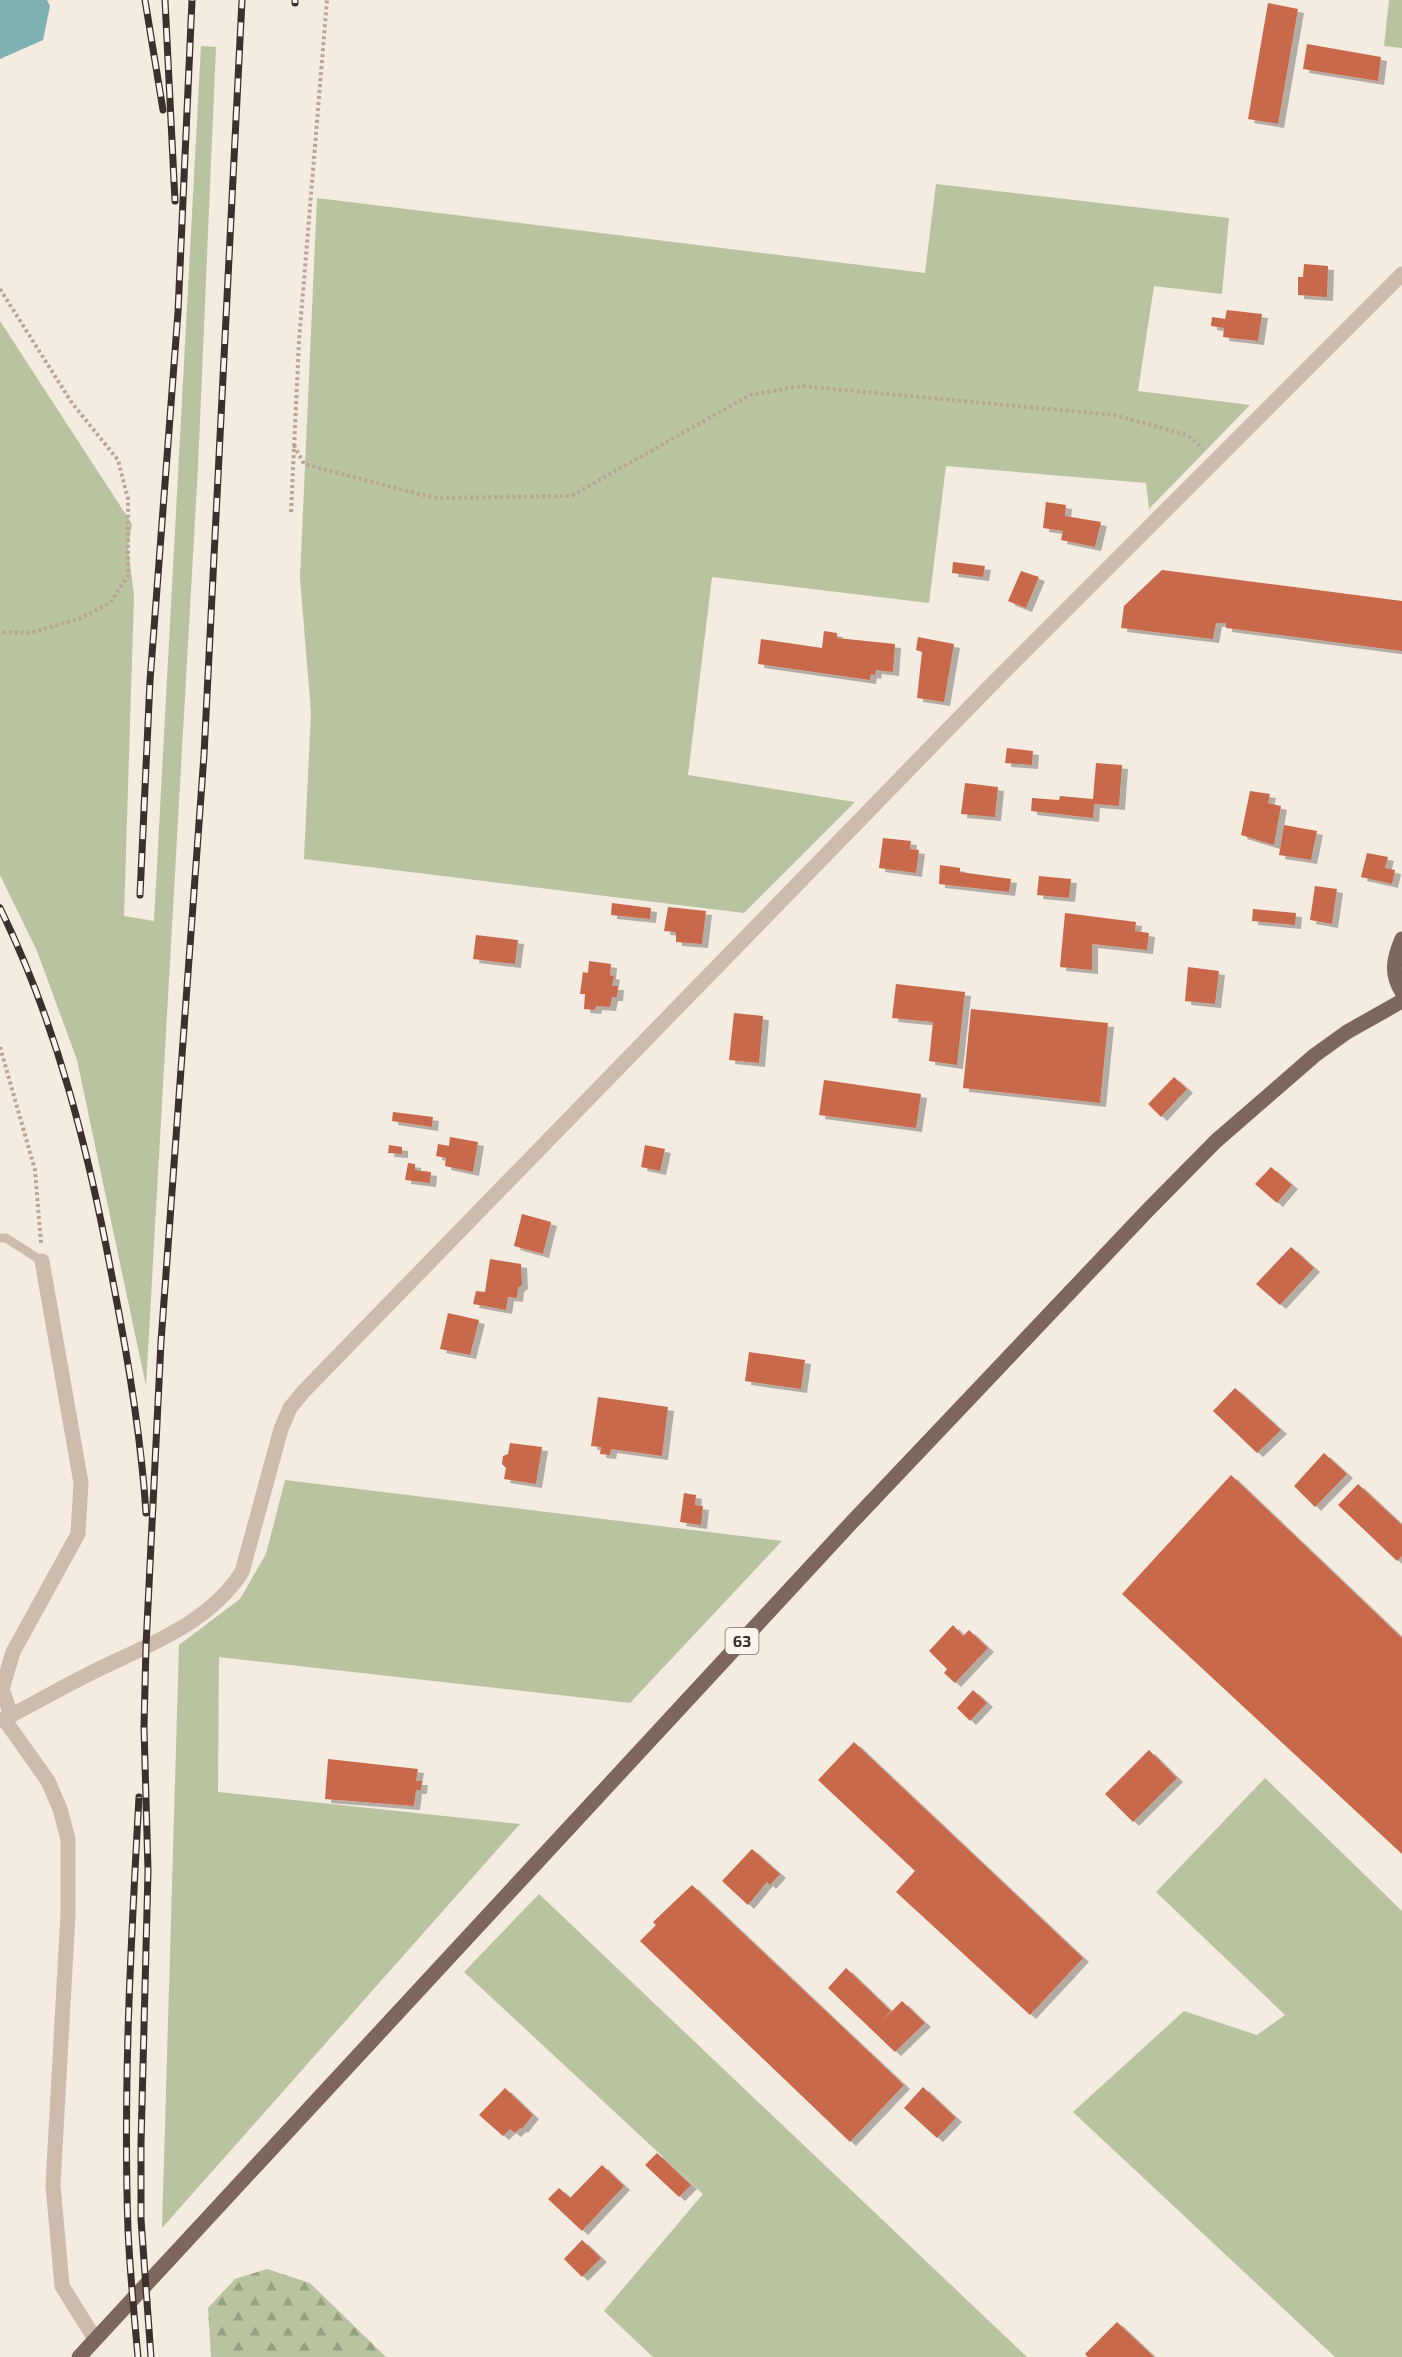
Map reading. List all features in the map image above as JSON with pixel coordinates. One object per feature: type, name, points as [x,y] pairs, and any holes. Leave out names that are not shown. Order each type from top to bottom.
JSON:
[{"type":"main road","points":[[1402,939],[1395,957],[1393,971],[1402,992]]},
{"type":"main road","name":"63","points":[[78,2357],[853,1521],[1148,1210],[1216,1141],[1307,1061],[1347,1032],[1402,1001]]},
{"type":"street","points":[[5,1719],[174,1633],[214,1607],[230,1590],[242,1572],[281,1429],[290,1408],[304,1391],[955,722],[1402,274]]},
{"type":"street","points":[[42,1262],[81,1483],[78,1534],[13,1652],[2,1689],[5,1719],[48,1781],[60,1809],[68,1839],[68,1914],[53,2185],[62,2286],[95,2339]]},
{"type":"lane","points":[[0,1238],[6,1238],[42,1262]]},
{"type":"path","points":[[291,512],[298,341],[327,0]]},
{"type":"path","points":[[0,289],[72,403],[118,460],[128,500],[128,576],[110,603],[81,618],[30,633],[0,632]]},
{"type":"path","points":[[294,445],[304,464],[434,498],[571,496],[750,395],[801,386],[1114,415],[1187,435],[1217,460]]},
{"type":"path","points":[[0,1047],[34,1170],[42,1262]]},
{"type":"green space","points":[[1389,0],[1402,0],[1402,48],[1384,46]]},
{"type":"green space","points":[[201,46],[216,47],[198,467],[146,1386],[77,1060],[37,951],[0,875],[0,321],[132,524],[128,547],[134,596],[124,916],[154,921]]},
{"type":"green space","points":[[936,184],[1229,218],[1222,294],[1154,286],[1138,391],[1250,405],[1149,509],[1146,483],[946,466],[929,603],[712,577],[688,775],[855,802],[744,913],[304,859],[311,712],[300,578],[317,198],[925,273]]},
{"type":"green space","points":[[285,1480],[782,1541],[630,1703],[219,1657],[218,1792],[520,1824],[162,2228],[179,1645],[240,1599],[266,1554]]},
{"type":"green space","points":[[1265,1778],[1402,1911],[1402,2357],[1335,2357],[1073,2112],[1184,2011],[1257,2035],[1285,2015],[1156,1892]]},
{"type":"green space","points":[[539,1894],[1027,2357],[653,2357],[604,2311],[703,2194],[464,1972]]},
{"type":"green space","points":[[267,2269],[310,2283],[386,2357],[211,2357],[208,2308],[235,2279]]},
{"type":"water","points":[[0,0],[47,0],[50,6],[43,40],[0,59]]},
{"type":"building","points":[[1268,3],[1298,9],[1278,124],[1248,119]]},
{"type":"building","points":[[1307,44],[1381,57],[1378,81],[1303,69]]},
{"type":"building","points":[[1304,264],[1328,266],[1327,297],[1298,295],[1298,277],[1303,277]]},
{"type":"building","points":[[1227,310],[1262,314],[1258,341],[1223,337],[1224,328],[1211,326],[1212,317],[1225,319]]},
{"type":"building","points":[[1046,502],[1066,505],[1065,516],[1101,522],[1095,547],[1061,540],[1063,531],[1043,528]]},
{"type":"building","points":[[953,562],[985,566],[983,577],[952,573]]},
{"type":"building","points":[[1162,570],[1402,601],[1402,651],[1226,628],[1226,623],[1216,623],[1213,639],[1121,628],[1124,606]]},
{"type":"building","points":[[1021,571],[1039,577],[1026,608],[1008,601]]},
{"type":"building","points":[[824,631],[837,633],[837,638],[895,644],[893,672],[876,670],[875,675],[871,674],[870,680],[758,664],[761,639],[822,648]]},
{"type":"building","points":[[918,637],[954,644],[944,702],[917,698],[922,652],[916,650]]},
{"type":"building","points":[[1007,748],[1033,751],[1032,765],[1005,763]]},
{"type":"building","points":[[1096,763],[1122,765],[1119,806],[1094,804],[1093,818],[1031,811],[1032,798],[1059,800],[1060,796],[1093,799]]},
{"type":"building","points":[[965,783],[998,787],[995,817],[961,814]]},
{"type":"building","points":[[1250,791],[1270,794],[1268,803],[1281,806],[1274,845],[1241,835]]},
{"type":"building","points":[[1284,825],[1317,831],[1311,860],[1279,855]]},
{"type":"building","points":[[883,838],[911,841],[910,849],[919,850],[916,873],[879,868]]},
{"type":"building","points":[[1367,853],[1388,857],[1385,868],[1395,870],[1392,884],[1361,877]]},
{"type":"building","points":[[940,865],[960,868],[960,872],[1011,879],[1009,892],[939,884]]},
{"type":"building","points":[[1039,876],[1071,879],[1069,898],[1037,895]]},
{"type":"building","points":[[1315,886],[1337,889],[1332,924],[1310,920]]},
{"type":"building","points":[[612,903],[651,908],[650,919],[611,915]]},
{"type":"building","points":[[668,907],[706,911],[702,944],[676,942],[676,932],[664,931]]},
{"type":"building","points":[[1253,909],[1296,913],[1295,925],[1252,921]]},
{"type":"building","points":[[1065,913],[1136,922],[1135,931],[1149,933],[1147,950],[1092,944],[1092,970],[1060,967]]},
{"type":"building","points":[[476,935],[518,940],[515,964],[473,959]]},
{"type":"building","points":[[589,961],[611,964],[610,975],[614,976],[612,986],[618,986],[617,997],[612,997],[610,1007],[596,1006],[595,1010],[584,1009],[585,994],[580,994],[583,972],[588,973]]},
{"type":"building","points":[[1188,967],[1219,971],[1215,1004],[1185,1001]]},
{"type":"building","points":[[896,984],[965,992],[957,1065],[929,1061],[933,1022],[892,1018]]},
{"type":"building","points":[[971,1009],[1108,1023],[1100,1103],[963,1088]]},
{"type":"building","points":[[734,1013],[763,1016],[759,1063],[729,1060]]},
{"type":"building","points":[[1174,1077],[1187,1089],[1161,1117],[1148,1104]]},
{"type":"building","points":[[824,1080],[921,1094],[916,1128],[819,1115]]},
{"type":"building","points":[[393,1112],[433,1117],[432,1127],[392,1121]]},
{"type":"building","points":[[450,1137],[478,1142],[473,1172],[445,1166],[446,1158],[436,1156],[438,1144],[449,1146]]},
{"type":"building","points":[[389,1145],[402,1147],[402,1154],[388,1153]]},
{"type":"building","points":[[645,1145],[665,1149],[660,1171],[641,1167]]},
{"type":"building","points":[[408,1163],[415,1164],[415,1170],[431,1172],[430,1183],[405,1180]]},
{"type":"building","points":[[1271,1167],[1292,1185],[1277,1203],[1255,1184]]},
{"type":"building","points":[[522,1214],[551,1222],[543,1254],[514,1246]]},
{"type":"building","points":[[1291,1247],[1314,1268],[1280,1305],[1256,1284]]},
{"type":"building","points":[[490,1259],[521,1264],[522,1285],[518,1288],[517,1298],[508,1297],[506,1310],[473,1304],[476,1291],[485,1292]]},
{"type":"building","points":[[448,1313],[479,1320],[470,1355],[440,1349]]},
{"type":"building","points":[[749,1352],[805,1360],[801,1389],[745,1381]]},
{"type":"building","points":[[1235,1388],[1281,1430],[1257,1453],[1213,1411]]},
{"type":"building","points":[[598,1397],[668,1407],[662,1456],[611,1449],[610,1455],[600,1454],[601,1447],[591,1446]]},
{"type":"building","points":[[510,1443],[542,1447],[536,1484],[504,1479],[506,1468],[502,1464],[503,1456],[508,1454]]},
{"type":"building","points":[[1324,1453],[1347,1474],[1315,1507],[1294,1486]]},
{"type":"building","points":[[1231,1475],[1402,1638],[1402,1854],[1122,1594]]},
{"type":"building","points":[[1358,1484],[1402,1525],[1402,1556],[1397,1561],[1338,1505]]},
{"type":"building","points":[[684,1493],[696,1495],[695,1505],[703,1506],[701,1525],[680,1522]]},
{"type":"building","points":[[953,1625],[963,1636],[969,1630],[988,1648],[955,1683],[944,1673],[947,1669],[929,1651]]},
{"type":"building","points":[[973,1690],[987,1703],[970,1721],[957,1708]]},
{"type":"building","points":[[854,1742],[1083,1958],[1030,2015],[896,1892],[915,1871],[818,1780]]},
{"type":"building","points":[[1149,1750],[1177,1778],[1133,1822],[1105,1794]]},
{"type":"building","points":[[328,1759],[418,1769],[416,1781],[422,1781],[421,1790],[416,1790],[414,1806],[325,1799]]},
{"type":"building","points":[[752,1849],[780,1874],[770,1885],[767,1882],[748,1905],[722,1881]]},
{"type":"building","points":[[692,1885],[904,2085],[850,2142],[640,1941],[656,1925],[653,1922]]},
{"type":"building","points":[[846,1968],[891,2011],[881,2022],[902,2001],[925,2023],[895,2052],[828,1988]]},
{"type":"building","points":[[923,2087],[956,2118],[937,2138],[904,2108]]},
{"type":"building","points":[[505,2088],[533,2115],[522,2129],[520,2128],[515,2133],[510,2129],[503,2136],[479,2115]]},
{"type":"building","points":[[657,2153],[691,2185],[679,2197],[645,2165]]},
{"type":"building","points":[[602,2165],[624,2186],[582,2231],[548,2199],[559,2188],[570,2198]]},
{"type":"building","points":[[582,2240],[601,2258],[582,2277],[564,2259]]},
{"type":"building","points":[[1117,2322],[1154,2357],[1088,2357],[1085,2354]]},
{"type":"railway","points":[[145,0],[163,110]]},
{"type":"railway","points":[[165,0],[175,201]]},
{"type":"railway","points":[[140,895],[150,681],[178,312],[192,0]]},
{"type":"railway","points":[[151,2357],[141,2219],[148,1871],[144,1727],[146,1646],[161,1342],[204,755],[242,0]]},
{"type":"railway","points":[[0,908],[39,998],[82,1138],[104,1234],[129,1368],[146,1513]]},
{"type":"railway","points":[[138,2357],[128,2230],[126,2121],[139,1797]]}]
